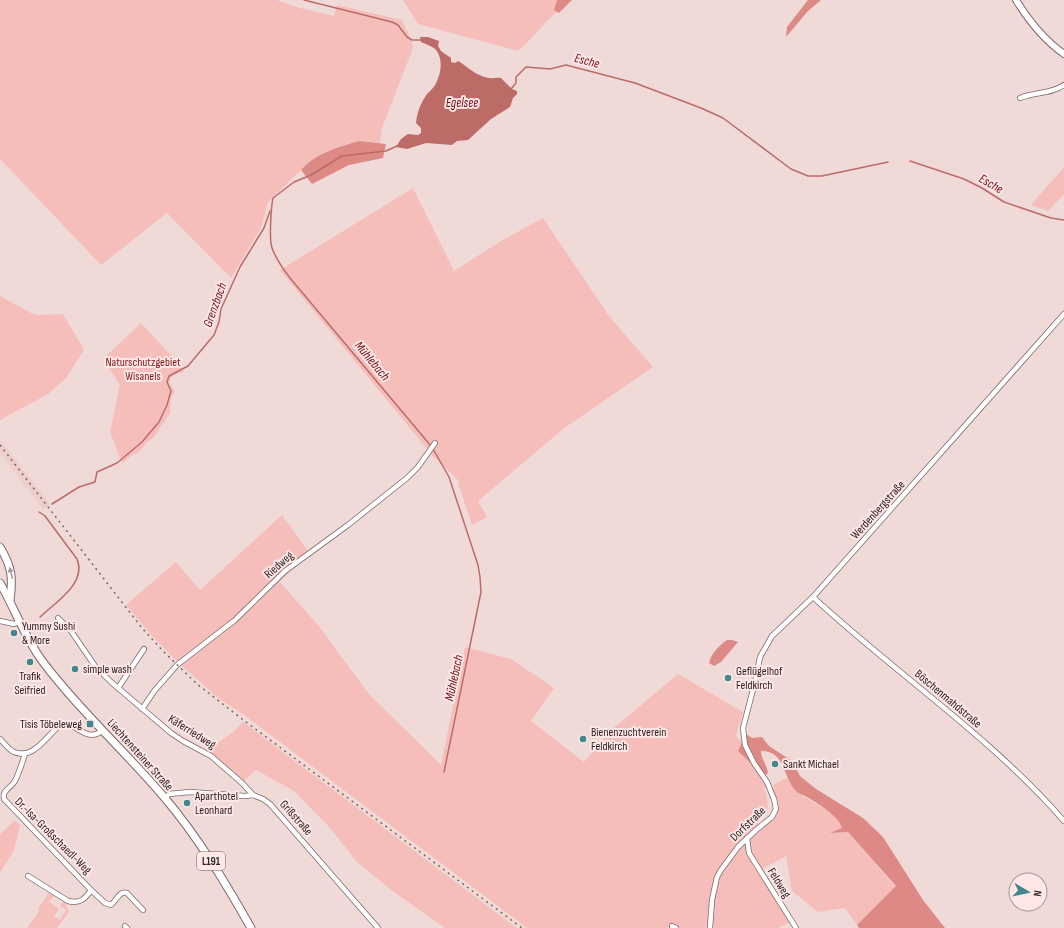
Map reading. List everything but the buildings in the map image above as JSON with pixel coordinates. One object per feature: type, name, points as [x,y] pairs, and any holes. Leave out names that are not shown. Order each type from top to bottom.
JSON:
[{"type":"main road","name":"Liechtensteiner Straße","points":[[0,547],[11,571],[12,586],[10,601]]},
{"type":"main road","name":"Liechtensteiner Straße","points":[[0,583],[35,651],[69,693],[165,798],[210,860],[250,928]]},
{"type":"street","points":[[1016,0],[1029,20],[1047,41],[1064,54]]},
{"type":"street","points":[[1020,98],[1045,93],[1064,84]]},
{"type":"street","name":"Werdenbergstraße","points":[[744,737],[743,728],[760,657],[764,647],[772,636],[813,597],[1064,314]]},
{"type":"street","name":"Riedweg","points":[[142,709],[158,686],[177,664],[235,620],[285,571],[348,525],[408,478],[433,446]]},
{"type":"street","name":"Böschenmahdstraße","points":[[813,597],[841,623],[974,734],[1035,790],[1064,821]]},
{"type":"street","name":"Käferriedweg","points":[[58,618],[71,631],[95,666],[118,688],[176,736],[211,756],[242,783],[253,795]]},
{"type":"street","points":[[0,621],[14,624],[19,622]]},
{"type":"street","points":[[118,688],[144,649]]},
{"type":"street","points":[[0,740],[14,752],[25,754],[34,750],[58,726],[62,724],[67,724],[90,735],[97,735],[103,730]]},
{"type":"street","name":"Dorfstraße","points":[[710,928],[710,912],[718,877],[724,865],[738,847],[772,817],[776,809],[774,799],[767,782],[754,763],[745,745],[744,737]]},
{"type":"street","name":"Dr.-Isa-Großschaedl-Weg","points":[[25,754],[14,782],[3,796],[4,799],[104,903],[111,905],[122,892],[125,891],[128,892],[143,910]]},
{"type":"street","points":[[165,798],[169,794],[190,792],[245,796],[253,795]]},
{"type":"street","name":"Grißstraße","points":[[253,795],[263,799],[282,816],[378,928]]},
{"type":"street","name":"Feldweg","points":[[748,838],[748,853],[796,928]]},
{"type":"street","points":[[738,847],[748,848]]},
{"type":"street","name":"Dr.-Isa-Großschaedl-Weg","points":[[28,876],[68,901],[80,902],[85,899],[92,890]]},
{"type":"shaded area","points":[[557,0],[572,0],[559,13],[554,10]]},
{"type":"shaded area","points":[[808,0],[821,0],[808,11],[786,37],[787,27]]},
{"type":"shaded area","points":[[359,141],[386,144],[383,158],[349,165],[312,184],[301,170],[321,155]]},
{"type":"shaded area","points":[[0,440],[51,505],[43,509],[0,453]]},
{"type":"shaded area","points":[[727,640],[738,642],[721,662],[714,666],[709,663],[713,653]]},
{"type":"shaded area","points":[[746,734],[752,738],[762,737],[769,746],[792,761],[800,776],[816,789],[863,818],[883,837],[923,900],[945,928],[859,928],[857,925],[896,886],[848,832],[830,833],[842,828],[840,823],[832,814],[797,792],[792,787],[780,761],[775,756],[769,752],[761,751],[768,773],[764,776],[738,751]]},
{"type":"green space","points":[[0,0],[277,0],[296,7],[334,16],[337,5],[402,20],[412,42],[413,48],[382,128],[380,143],[359,141],[326,151],[306,165],[268,202],[261,228],[231,278],[167,213],[101,265],[0,159]]},
{"type":"green space","points":[[403,0],[557,0],[554,10],[557,12],[518,51],[418,24]]},
{"type":"green space","points":[[1064,167],[1064,194],[1048,211],[1031,205]]},
{"type":"green space","points":[[413,188],[454,271],[501,241],[543,218],[609,316],[653,367],[563,429],[478,501],[487,517],[472,525],[458,483],[459,481],[432,455],[280,270]]},
{"type":"green space","points":[[0,296],[31,313],[38,315],[63,314],[84,350],[66,378],[48,394],[0,420]]},
{"type":"green space","name":"Naturschutzgebiet Wisanels","points":[[141,323],[181,366],[184,372],[174,375],[170,380],[169,383],[175,391],[171,398],[170,413],[154,437],[136,454],[132,455],[122,463],[110,432],[120,385],[103,359]]},
{"type":"green space","points":[[282,515],[309,552],[280,582],[318,625],[369,694],[441,765],[465,647],[511,659],[554,688],[531,721],[584,762],[609,732],[678,674],[743,712],[736,736],[742,743],[739,751],[764,776],[766,787],[764,789],[766,792],[768,807],[765,814],[757,822],[759,825],[773,817],[775,799],[773,785],[787,778],[798,793],[830,812],[835,817],[842,828],[832,833],[848,832],[896,887],[857,925],[845,908],[818,912],[792,891],[786,856],[759,871],[790,922],[778,928],[527,928],[244,715],[218,698],[181,665],[152,636],[126,605],[176,562],[200,590]]},
{"type":"green space","points":[[243,722],[517,928],[445,928],[391,890],[356,861],[331,829],[294,791],[256,770],[243,782],[207,750],[232,733]]},
{"type":"green space","points":[[15,820],[20,825],[14,850],[0,873],[0,834]]},
{"type":"green space","points":[[50,891],[55,895],[49,902],[59,909],[54,916],[60,920],[66,910],[60,906],[64,900],[69,912],[57,928],[27,928],[39,911],[38,909]]},
{"type":"water","name":"Egelsee","points":[[420,37],[428,37],[439,41],[438,46],[441,51],[451,58],[451,62],[455,63],[458,61],[484,77],[501,78],[512,89],[517,91],[517,94],[513,98],[510,107],[491,119],[468,140],[457,141],[452,145],[426,143],[407,149],[396,147],[401,139],[408,134],[418,135],[421,133],[421,128],[416,123],[418,112],[425,97],[435,85],[440,72],[441,62],[438,53],[434,48],[421,42]]},
{"type":"waterway","name":"Esche","points":[[304,0],[392,22],[398,25],[407,37],[412,40],[422,40]]},
{"type":"waterway","name":"Esche","points":[[511,89],[516,83],[516,77],[526,67],[550,69],[566,65],[635,83],[723,118],[791,169],[808,176],[822,176],[888,162]]},
{"type":"waterway","name":"Mühlebach","points":[[397,146],[386,151],[342,156],[311,175],[294,182],[273,198],[271,244],[278,260],[290,278],[431,446]]},
{"type":"waterway","name":"Esche","points":[[910,161],[964,179],[1004,202],[1051,218],[1064,220]]},
{"type":"waterway","name":"Grenzbach","points":[[52,504],[79,487],[95,482],[97,472],[117,463],[142,442],[159,422],[167,405],[171,391],[167,382],[169,376],[188,366],[214,335],[219,322],[221,309],[240,267],[264,228],[270,211]]},
{"type":"waterway","name":"Mühlebach","points":[[433,449],[449,477],[478,565],[481,592],[444,772]]},
{"type":"waterway","points":[[39,512],[45,516],[77,559],[79,568],[78,576],[74,584],[40,617]]},
{"type":"railway","points":[[0,445],[142,628],[197,684],[522,928]]},
{"type":"place","name":"Yummy Sushi & More","points":[[14,633]]},
{"type":"place","name":"Trafik Seifried","points":[[30,662]]},
{"type":"place","name":"simple wash","points":[[75,669]]},
{"type":"place","name":"Geflügelhof Feldkirch","points":[[728,678]]},
{"type":"place","name":"Tisis Töbeleweg","points":[[90,724]]},
{"type":"place","name":"Bienenzuchtverein Feldkirch","points":[[583,739]]},
{"type":"place","name":"Sankt Michael","points":[[775,764]]},
{"type":"place","name":"Aparthotel Leonhard","points":[[187,803]]}]
